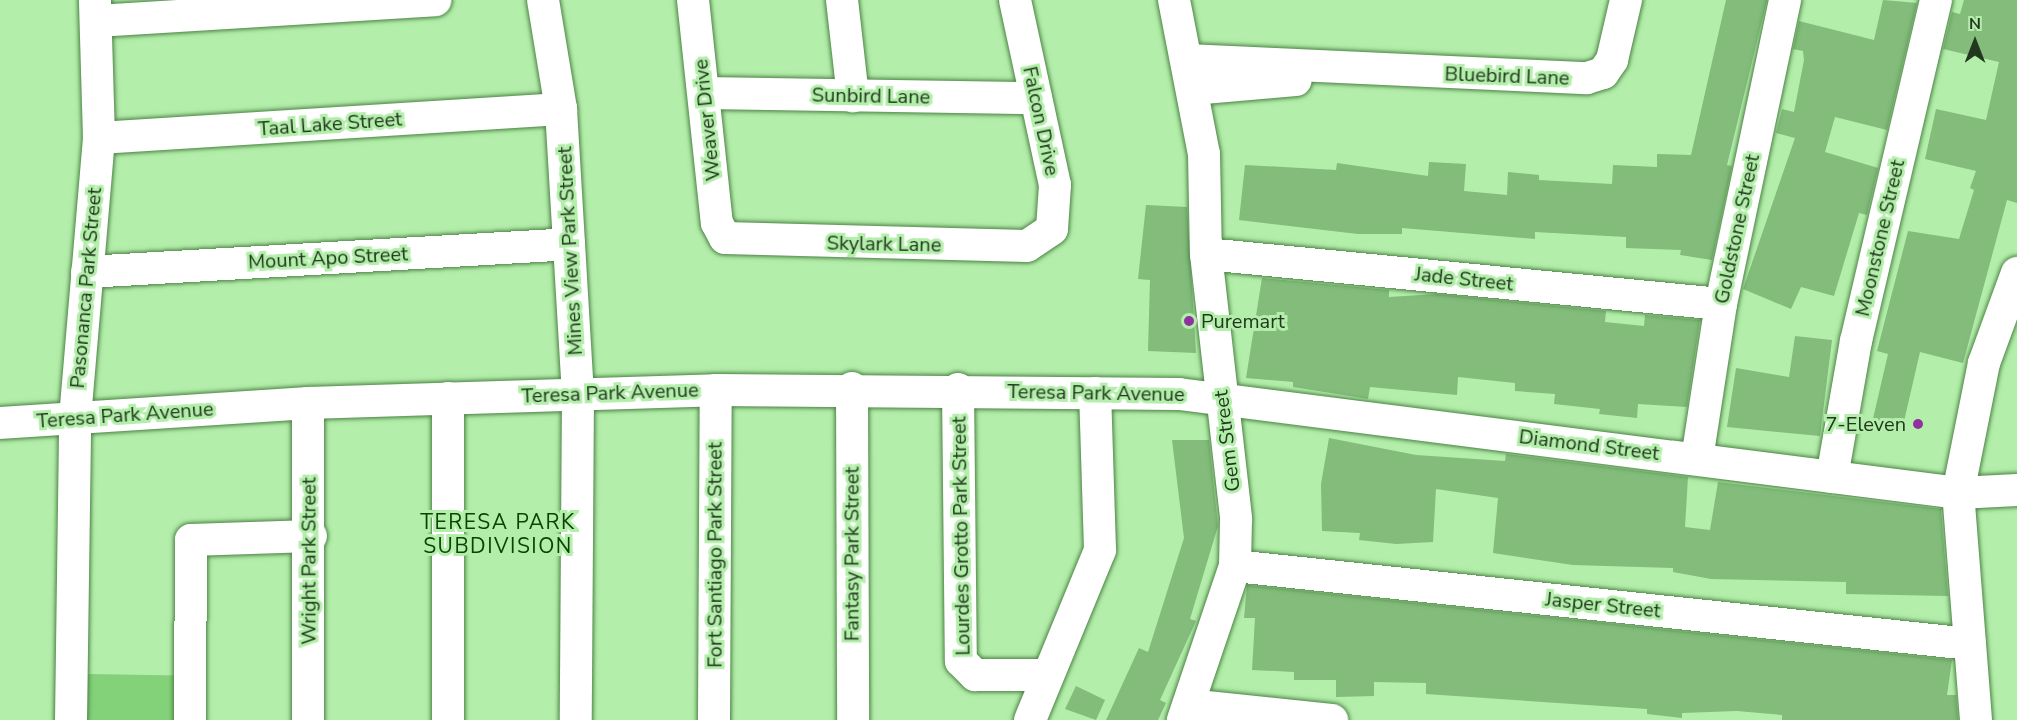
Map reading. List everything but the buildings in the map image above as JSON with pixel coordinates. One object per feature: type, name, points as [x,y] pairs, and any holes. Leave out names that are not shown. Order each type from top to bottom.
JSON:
[{"type":"street","points":[[95,11],[435,0]]},
{"type":"street","name":"Mines View Park Street","points":[[543,0],[561,110],[578,394],[576,720]]},
{"type":"street","name":"Weaver Drive","points":[[693,0],[705,93],[717,223],[725,238]]},
{"type":"street","points":[[842,0],[853,96]]},
{"type":"street","name":"Falcon Drive","points":[[1014,0],[1055,185],[1052,229],[1042,239]]},
{"type":"street","name":"Gem Street","points":[[1173,0],[1190,74],[1204,154],[1206,254],[1236,519],[1235,566],[1186,712]]},
{"type":"street","name":"Bluebird Lane","points":[[1190,74],[1332,70],[1587,78],[1603,73],[1612,60],[1626,0]]},
{"type":"street","name":"Goldstone Street","points":[[1697,459],[1721,304],[1785,0]]},
{"type":"street","name":"Moonstone Street","points":[[1832,477],[1856,341],[1936,0]]},
{"type":"street","name":"Pasonanca Park Street","points":[[71,720],[75,418],[99,138],[95,11]]},
{"type":"street","name":"Sunbird Lane","points":[[705,93],[1036,98]]},
{"type":"street","name":"Taal Lake Street","points":[[99,138],[561,110]]},
{"type":"street","name":"Skylark Lane","points":[[725,238],[1027,246],[1042,239]]},
{"type":"street","name":"Mount Apo Street","points":[[87,273],[569,244]]},
{"type":"street","name":"Jade Street","points":[[1206,254],[1721,304]]},
{"type":"street","points":[[1976,720],[1958,493],[1984,363],[2017,273]]},
{"type":"street","name":"Fantasy Park Street","points":[[852,388],[853,720]]},
{"type":"street","name":"Teresa Park Avenue","points":[[0,423],[308,403],[716,390],[958,389],[1221,396]]},
{"type":"street","name":"Lourdes Grotto Park Street","points":[[958,389],[961,661],[975,675],[1047,675]]},
{"type":"street","name":"Fort Santiago Park Street","points":[[714,720],[716,390]]},
{"type":"street","points":[[1030,720],[1100,550],[1095,393]]},
{"type":"street","name":"Diamond Street","points":[[1221,396],[1958,493],[2017,490]]},
{"type":"street","points":[[448,398],[448,720]]},
{"type":"street","name":"Wright Park Street","points":[[308,403],[311,536],[308,720]]},
{"type":"street","points":[[190,720],[190,540],[311,536]]},
{"type":"street","name":"Jasper Street","points":[[1235,566],[1970,644]]},
{"type":"street","points":[[1186,712],[1332,720]]},
{"type":"green space","points":[[88,674],[179,676],[178,720],[87,720]]},
{"type":"place","name":"Puremart","points":[[1189,321]]},
{"type":"place","name":"7-Eleven","points":[[1918,424]]},
{"type":"district","name":"TERESA PARK SUBDIVISION","points":[[498,534]]}]
